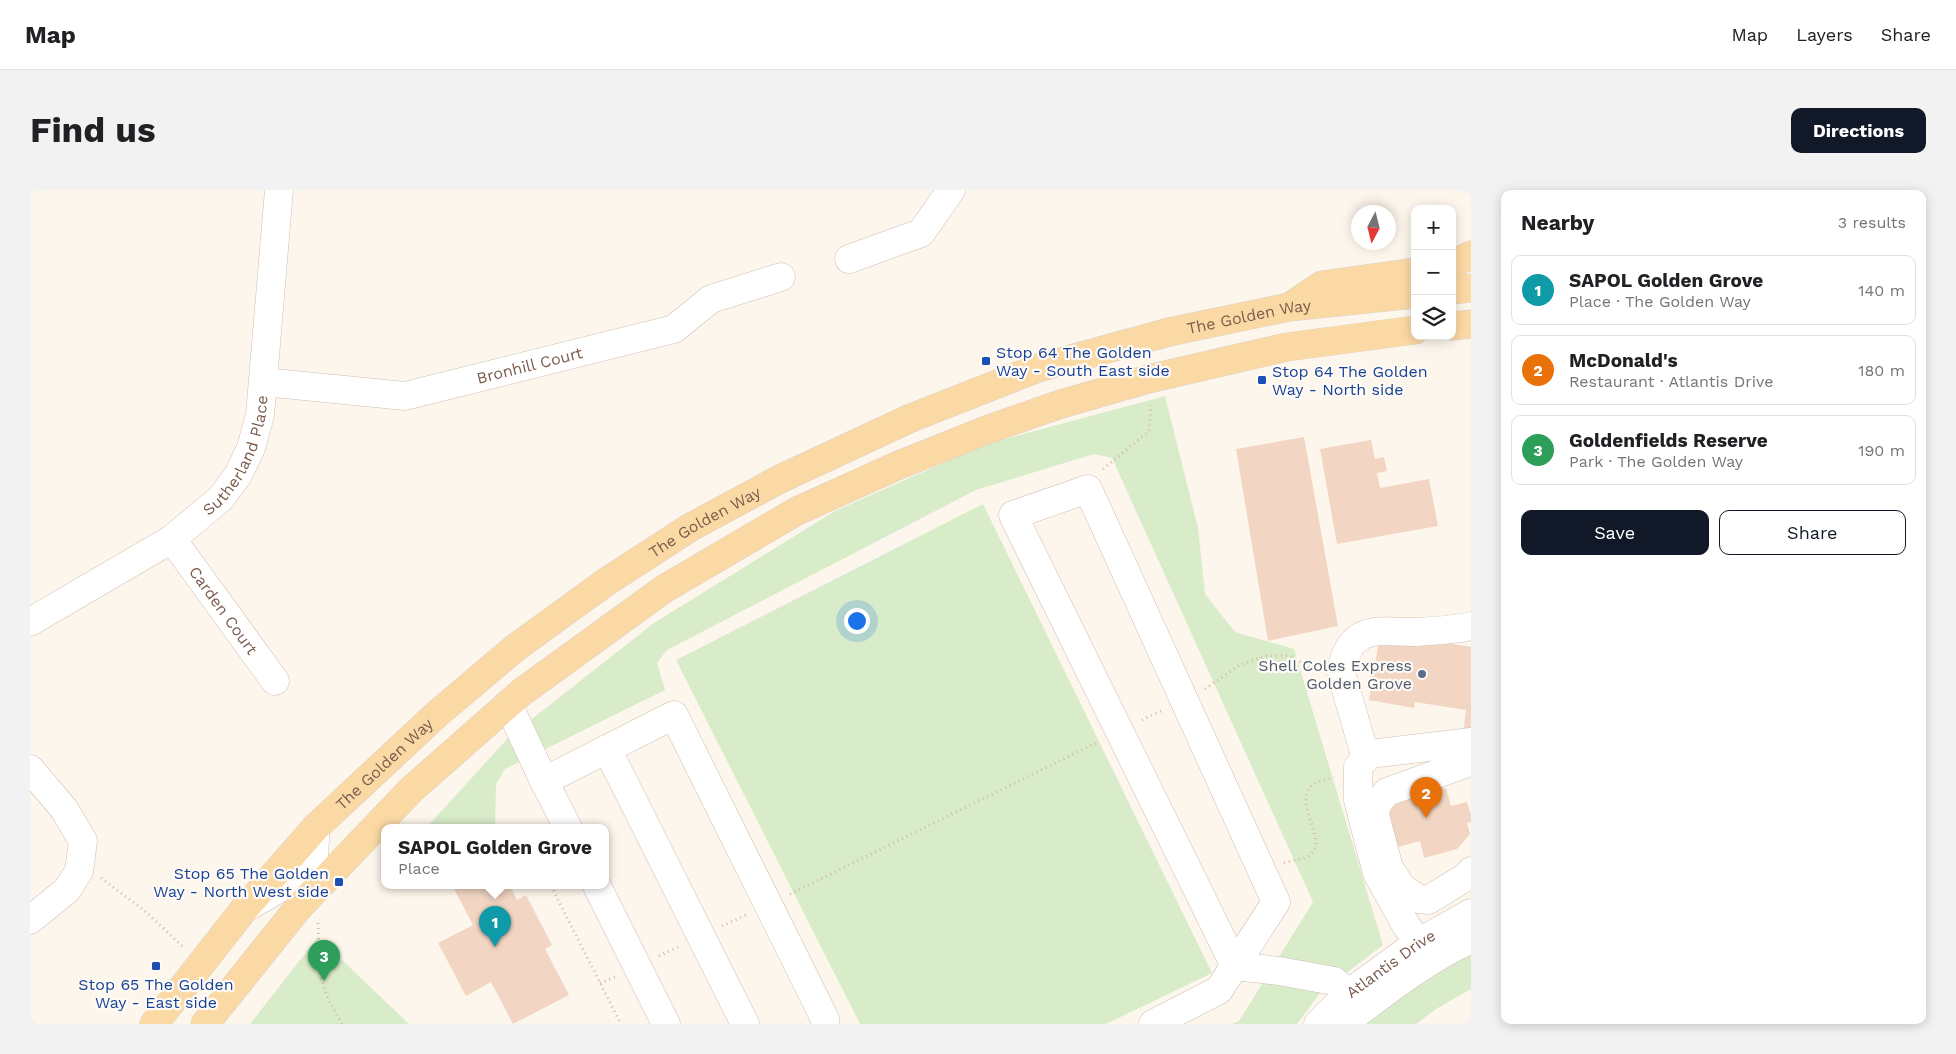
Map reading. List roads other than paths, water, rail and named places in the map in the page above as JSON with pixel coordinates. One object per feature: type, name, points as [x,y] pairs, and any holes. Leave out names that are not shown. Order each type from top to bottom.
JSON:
[{"type":"main road","points":[[1456,262],[1471,255]]},
{"type":"main road","points":[[1289,307],[1322,284],[1411,273]]},
{"type":"main road","points":[[1456,290],[1471,288]]},
{"type":"main road","name":"The Golden Way","points":[[154,1024],[245,908],[316,828],[437,714],[515,648],[606,582],[691,527],[780,479],[911,418],[1038,368],[1169,332],[1289,307],[1411,294]]},
{"type":"main road","points":[[205,1024],[299,907],[411,790],[508,704],[664,590],[797,511],[899,465],[989,429],[1061,404],[1148,379],[1287,347],[1411,331]]},
{"type":"street","name":"Sutherland Place","points":[[30,622],[172,539],[221,498],[238,475],[251,448],[260,415],[279,190]]},
{"type":"street","points":[[849,259],[921,233],[951,190]]},
{"type":"street","name":"Bronhill Court","points":[[264,382],[405,396],[674,329],[711,299],[781,277]]},
{"type":"street","points":[[1153,1024],[1219,990],[1235,966],[1276,902],[1088,489],[1013,515],[1235,966]]},
{"type":"street","name":"Carden Court","points":[[172,539],[275,681]]},
{"type":"street","points":[[1366,758],[1341,674],[1343,660],[1351,646],[1361,636],[1380,632],[1415,632],[1471,626]]},
{"type":"street","points":[[508,704],[566,824]]},
{"type":"street","points":[[544,782],[674,715],[825,1019],[824,1024]]},
{"type":"street","points":[[607,749],[745,1024]]},
{"type":"street","points":[[1426,950],[1401,919],[1377,873],[1358,800],[1358,767],[1370,754],[1465,757]]},
{"type":"street","points":[[1465,757],[1387,792],[1377,804],[1375,815],[1389,868],[1402,888],[1418,899],[1428,900],[1469,875],[1471,871]]},
{"type":"street","points":[[30,769],[64,809],[83,841],[79,871],[67,890],[30,920]]},
{"type":"street","points":[[316,828],[313,868],[322,883]]},
{"type":"street","points":[[1402,888],[1421,888],[1460,864],[1471,861]]},
{"type":"street","points":[[245,908],[288,883],[304,878],[322,883]]},
{"type":"street","points":[[598,889],[666,1024]]},
{"type":"street","name":"Atlantis Drive","points":[[1343,1024],[1377,997],[1426,950],[1471,914]]},
{"type":"street","name":"Atlantis Drive","points":[[1318,1024],[1349,993],[1426,950],[1471,939]]},
{"type":"street","points":[[1235,966],[1279,971],[1334,981],[1349,993]]},
{"type":"place","name":"Stop 64 The Golden Way - South East side","points":[[986,361]]},
{"type":"place","name":"Stop 64 The Golden Way - North side","points":[[1262,380]]},
{"type":"place","name":"Shell Coles Express Golden Grove","points":[[1422,674]]},
{"type":"place","name":"McDonald's","points":[[1426,818]]},
{"type":"place","name":"Stop 65 The Golden Way - North West side","points":[[339,882]]},
{"type":"place","name":"SAPOL Golden Grove","points":[[495,947]]},
{"type":"place","name":"Stop 65 The Golden Way - East side","points":[[156,966]]},
{"type":"place","name":"Goldenfields Reserve","points":[[324,981]]}]
